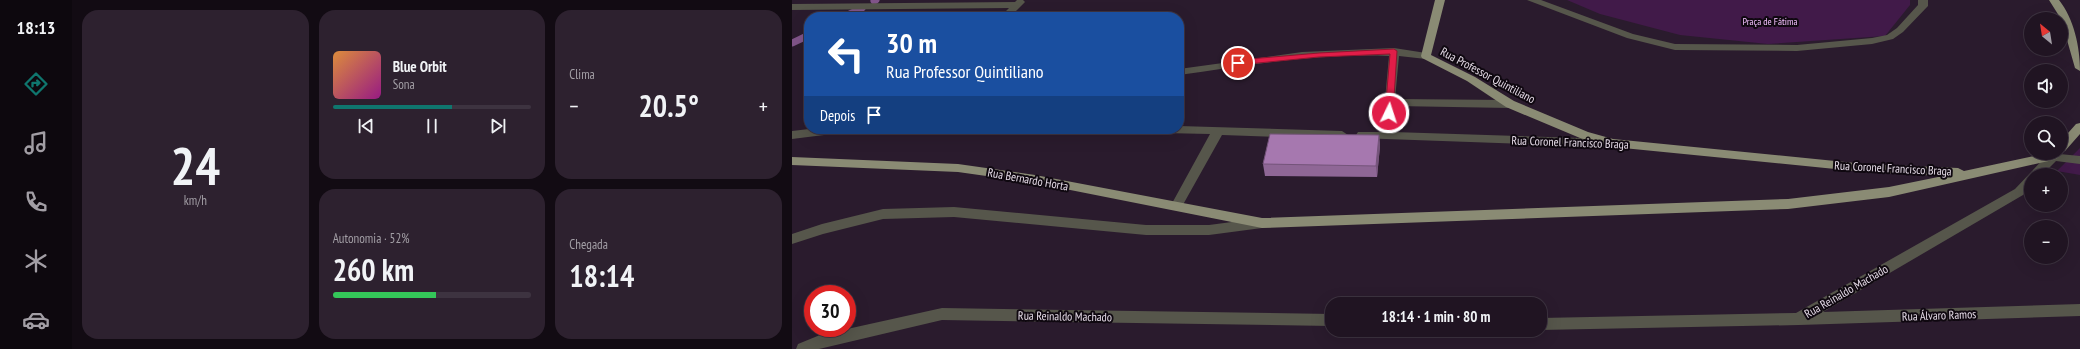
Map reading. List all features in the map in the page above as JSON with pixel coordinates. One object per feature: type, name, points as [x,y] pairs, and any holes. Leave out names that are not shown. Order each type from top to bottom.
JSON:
[{"type":"main road","points":[[1426,56],[1440,0]]},
{"type":"main road","points":[[2054,0],[2062,10],[2080,68]]},
{"type":"main road","points":[[2062,10],[2065,0]]},
{"type":"main road","name":"Rua Professor Quintiliano","points":[[1426,56],[1471,79],[1510,104],[1584,135],[1613,143]]},
{"type":"main road","points":[[2068,140],[2080,127]]},
{"type":"main road","name":"Rua Coronel Francisco Braga","points":[[1613,143],[1865,168],[1975,173]]},
{"type":"main road","points":[[1975,173],[2026,160]]},
{"type":"main road","name":"Rua Bernardo Horta","points":[[792,161],[958,168],[1035,180],[1262,223],[1788,204],[1889,192],[1975,173]]},
{"type":"street","points":[[1532,0],[1630,36],[1675,47],[1797,48],[1872,41],[1890,36],[1900,30],[1923,6],[1923,0]]},
{"type":"street","points":[[792,7],[1020,2]]},
{"type":"street","points":[[1010,12],[1020,2]]},
{"type":"street","name":"Rua Professor Quintiliano","points":[[1184,71],[1253,61],[1394,51],[1426,56]]},
{"type":"street","points":[[1387,136],[1394,51]]},
{"type":"street","points":[[1390,102],[1510,104]]},
{"type":"street","name":"Rua Coronel Francisco Braga","points":[[1184,130],[1613,143]]},
{"type":"street","points":[[1176,207],[1218,131]]},
{"type":"street","points":[[792,135],[804,134]]},
{"type":"street","points":[[2068,156],[2080,160]]},
{"type":"street","points":[[2042,168],[2049,160]]},
{"type":"street","name":"Rua Reinaldo Machado","points":[[1547,324],[1798,319],[2019,192],[2024,187]]},
{"type":"street","points":[[792,239],[822,229],[883,214],[946,212],[1146,230],[1209,230],[1262,223]]},
{"type":"street","name":"Rua Álvaro Ramos","points":[[1798,319],[2080,310]]},
{"type":"street","name":"Rua Reinaldo Machado","points":[[803,349],[820,342],[942,314],[1325,320]]},
{"type":"green space","name":"Praça de Fátima","points":[[1567,0],[1910,0],[1910,5],[1885,36],[1768,44],[1680,35],[1600,14]]},
{"type":"green space","points":[[2080,148],[2080,175],[2068,173],[2068,168],[2060,168]]},
{"type":"building","points":[[1270,134],[1379,135],[1376,166],[1263,164]]},
{"type":"waterway","points":[[854,12],[862,8]]},
{"type":"waterway","points":[[792,43],[804,37]]},
{"type":"route","points":[[1238,63],[1319,55],[1394,51],[1389,113]]}]
